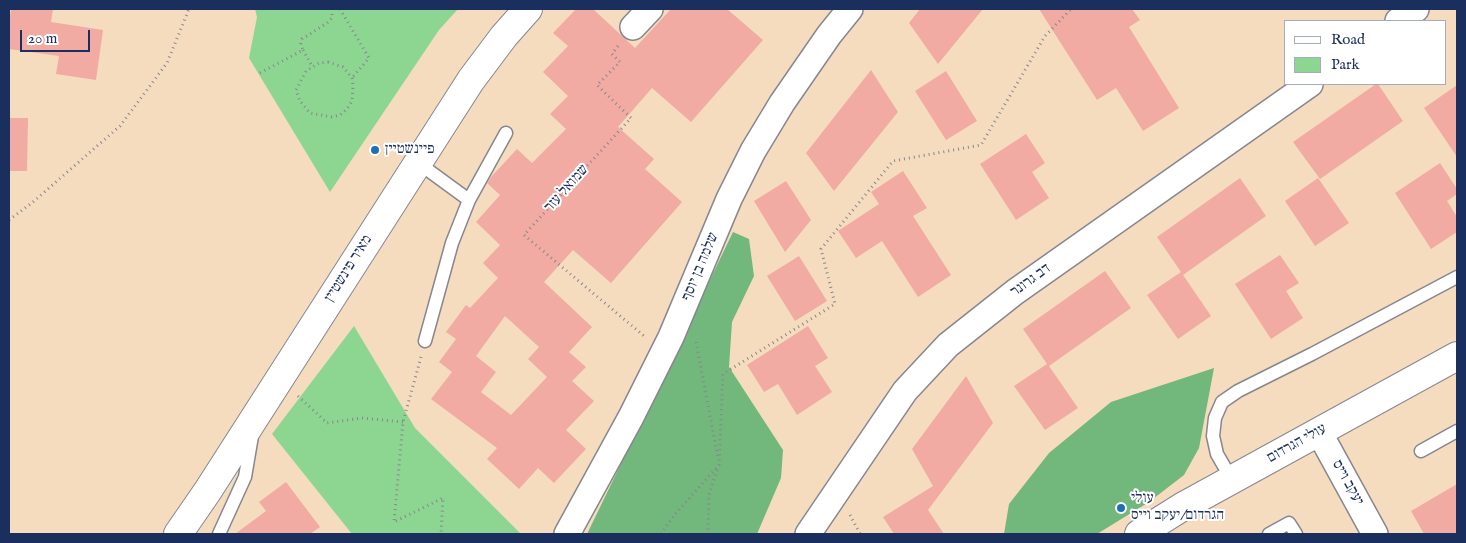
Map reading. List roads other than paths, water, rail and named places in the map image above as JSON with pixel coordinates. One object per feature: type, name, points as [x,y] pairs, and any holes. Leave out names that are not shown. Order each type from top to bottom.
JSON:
[{"type":"street","name":"מאיר פינשטיין","points":[[178,534],[207,492],[471,80],[504,36],[528,9]]},
{"type":"street","points":[[632,27],[650,9]]},
{"type":"street","name":"שלמה בן יוסף","points":[[567,534],[631,417],[663,352],[697,277],[729,199],[753,151],[782,103],[824,42],[850,9]]},
{"type":"street","points":[[1400,20],[1416,9]]},
{"type":"street","name":"דב גרונר","points":[[808,534],[905,391],[948,345],[1022,286],[1309,85]]},
{"type":"street","name":"עולי הגרדום","points":[[1139,534],[1182,507],[1457,356]]},
{"type":"street","name":"יעקב וייס","points":[[1319,432],[1375,534]]},
{"type":"lane","points":[[425,342],[452,242],[469,200],[506,133]]},
{"type":"lane","points":[[417,162],[469,200]]},
{"type":"lane","points":[[1232,480],[1217,454],[1213,436],[1215,418],[1222,402],[1238,391],[1457,277]]},
{"type":"lane","points":[[220,534],[245,476],[255,417]]},
{"type":"lane","points":[[1421,451],[1457,432]]},
{"type":"lane","points":[[1269,534],[1289,523],[1296,534]]},
{"type":"place","name":"פיינשטיין","points":[[375,150]]},
{"type":"place","name":"עולי הגרדום/יעקב וייס","points":[[1121,508]]}]
